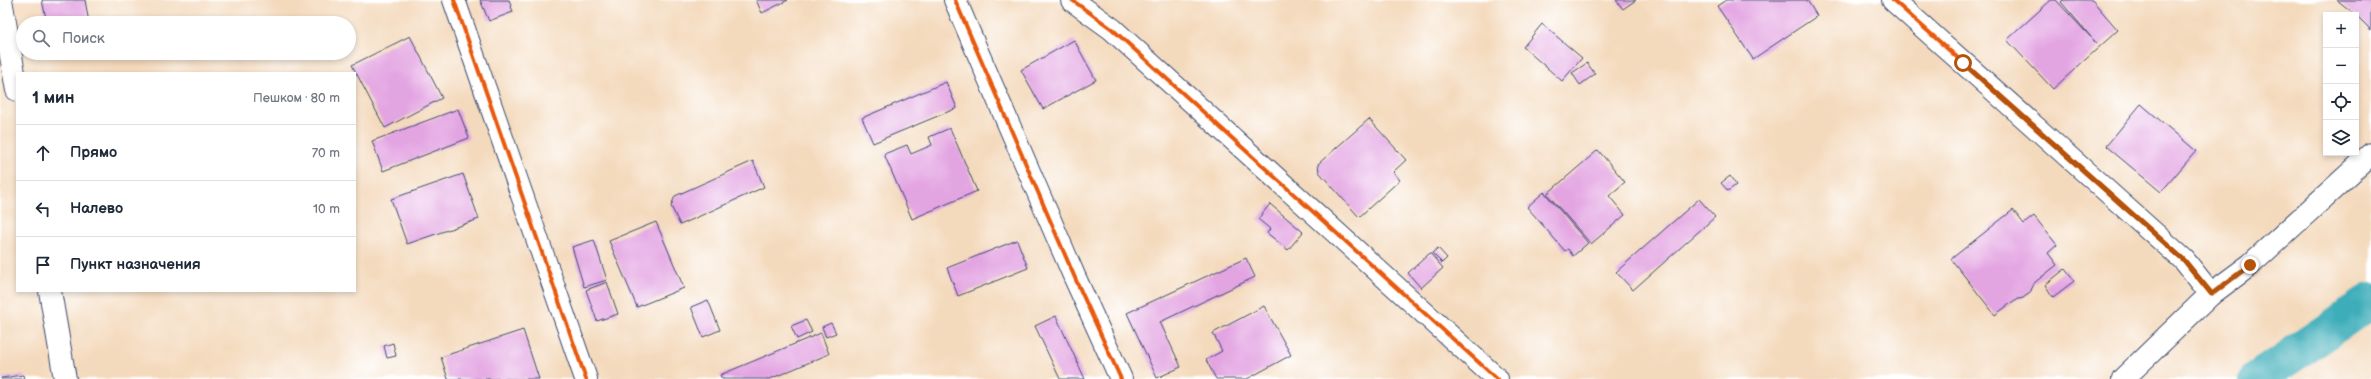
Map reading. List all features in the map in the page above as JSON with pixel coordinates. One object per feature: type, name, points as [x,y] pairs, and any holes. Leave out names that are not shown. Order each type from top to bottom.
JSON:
[{"type":"street","points":[[0,0],[16,85]]},
{"type":"street","points":[[454,0],[586,379]]},
{"type":"street","points":[[954,0],[1075,278],[1121,379]]},
{"type":"street","points":[[1072,0],[1112,29],[1497,379]]},
{"type":"street","points":[[1893,0],[2184,260],[2212,294]]},
{"type":"street","points":[[2123,379],[2212,294],[2250,265],[2371,154]]},
{"type":"street","points":[[50,292],[65,379]]},
{"type":"building","points":[[42,0],[85,0],[88,16],[45,16]]},
{"type":"building","points":[[480,0],[509,0],[513,12],[489,21]]},
{"type":"building","points":[[756,0],[788,0],[762,13]]},
{"type":"building","points":[[1616,0],[1636,0],[1623,9]]},
{"type":"building","points":[[1726,0],[1807,0],[1817,16],[1753,59],[1717,6]]},
{"type":"building","points":[[2051,0],[2056,0],[2097,44],[2061,2],[2063,0],[2092,0],[2118,30],[2053,89],[2007,40]]},
{"type":"building","points":[[2337,0],[2371,0],[2371,30],[2359,18],[2359,12],[2352,12]]},
{"type":"building","points":[[1542,24],[1582,58],[1562,81],[1523,47]]},
{"type":"building","points":[[410,36],[442,98],[385,128],[352,65]]},
{"type":"building","points":[[1074,40],[1096,80],[1043,109],[1021,70]]},
{"type":"building","points":[[1587,63],[1595,74],[1580,85],[1572,73]]},
{"type":"building","points":[[946,82],[957,108],[873,143],[862,118]]},
{"type":"building","points":[[2141,104],[2196,151],[2161,192],[2106,146]]},
{"type":"building","points":[[458,109],[469,138],[383,171],[372,141]]},
{"type":"building","points":[[1369,119],[1406,160],[1393,172],[1400,180],[1359,217],[1319,172],[1318,164]]},
{"type":"building","points":[[950,128],[977,191],[912,219],[884,154],[907,145],[911,154],[932,145],[929,137]]},
{"type":"building","points":[[1598,150],[1625,182],[1609,196],[1625,215],[1591,244],[1547,194]]},
{"type":"building","points":[[753,161],[764,187],[680,225],[671,206],[675,196]]},
{"type":"building","points":[[463,174],[479,219],[407,244],[391,199]]},
{"type":"building","points":[[1730,176],[1736,185],[1728,191],[1721,183]]},
{"type":"building","points":[[1544,192],[1588,243],[1573,256],[1568,249],[1565,251],[1527,207]]},
{"type":"building","points":[[1699,199],[1715,217],[1633,290],[1616,272]]},
{"type":"building","points":[[1270,204],[1303,232],[1288,250],[1267,233],[1270,229],[1258,219]]},
{"type":"building","points":[[2013,210],[2024,224],[2034,216],[2057,245],[2048,253],[2057,265],[2034,283],[2030,293],[2023,298],[2015,300],[1995,315],[1951,259]]},
{"type":"building","points":[[656,222],[684,288],[637,307],[609,241]]},
{"type":"building","points":[[594,240],[607,280],[584,287],[572,247]]},
{"type":"building","points":[[1017,240],[1028,268],[958,296],[947,268]]},
{"type":"building","points":[[1438,248],[1447,258],[1442,263],[1432,253]]},
{"type":"building","points":[[1430,253],[1443,268],[1421,288],[1408,273]]},
{"type":"building","points":[[1246,258],[1255,277],[1160,322],[1181,367],[1157,378],[1127,313]]},
{"type":"building","points":[[2065,269],[2074,281],[2053,297],[2045,285]]},
{"type":"building","points":[[607,282],[618,314],[597,321],[586,290]]},
{"type":"building","points":[[708,300],[720,330],[703,337],[691,307]]},
{"type":"building","points":[[1264,306],[1291,355],[1247,379],[1216,379],[1206,360],[1222,351],[1213,333]]},
{"type":"building","points":[[1056,316],[1085,379],[1060,379],[1035,326]]},
{"type":"building","points":[[806,320],[812,332],[797,339],[791,326]]},
{"type":"building","points":[[831,323],[836,333],[826,337],[822,327]]},
{"type":"building","points":[[523,330],[539,379],[448,379],[441,357]]},
{"type":"building","points":[[821,333],[829,354],[770,379],[722,379],[720,375]]},
{"type":"building","points":[[393,343],[396,356],[387,358],[384,346]]},
{"type":"building","points":[[23,375],[24,379],[1,379],[1,378]]},
{"type":"waterway","points":[[2257,379],[2371,301]]},
{"type":"cycle path","points":[[454,0],[586,379]]},
{"type":"cycle path","points":[[955,0],[1075,278],[1121,379]]},
{"type":"cycle path","points":[[1072,0],[1112,29],[1497,379]]},
{"type":"cycle path","points":[[1893,0],[2184,260],[2211,294]]},
{"type":"route","points":[[1963,63],[2126,210],[2184,260],[2212,294],[2250,265]]}]
